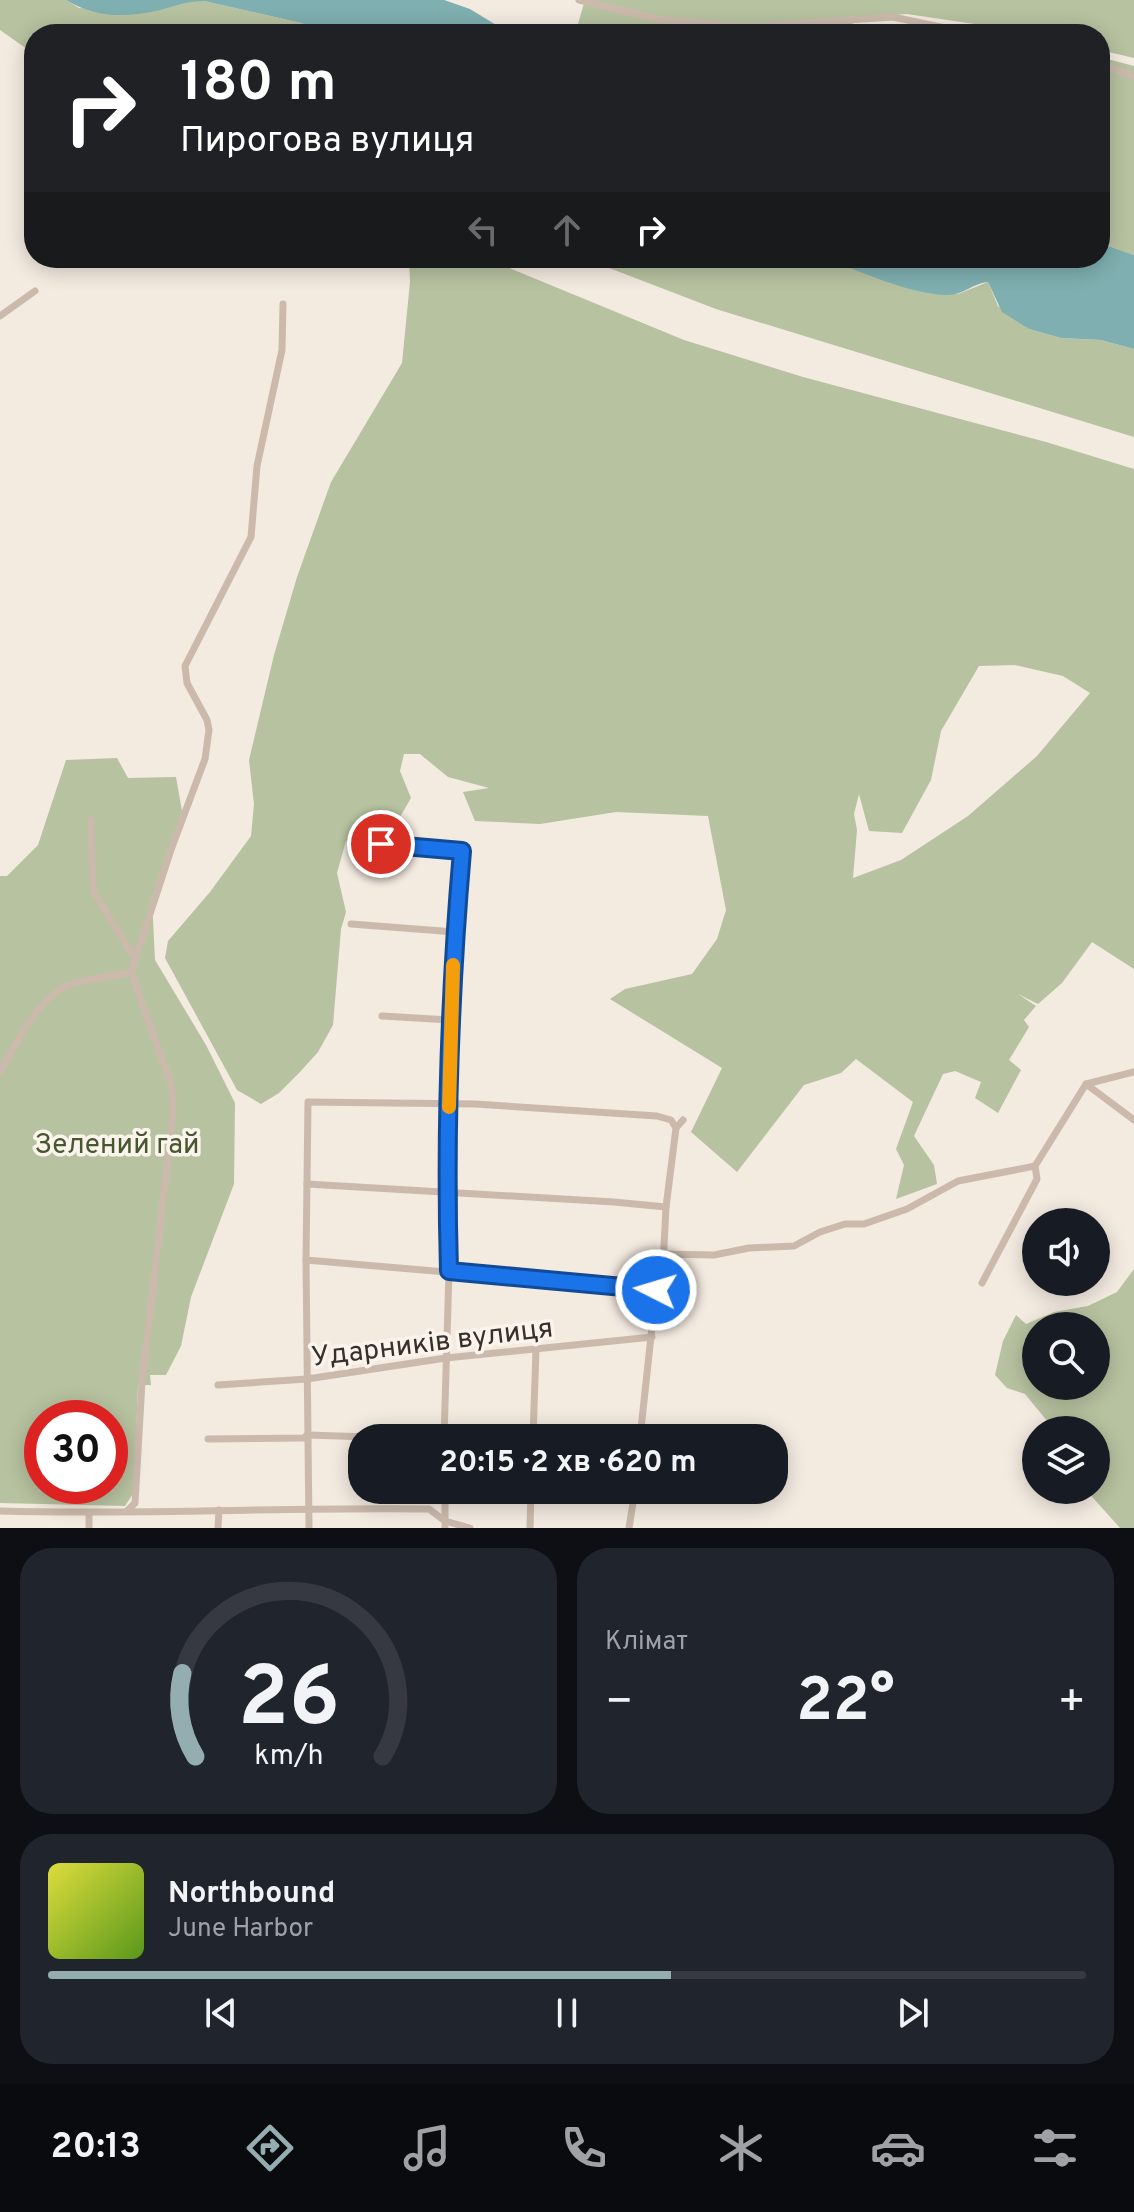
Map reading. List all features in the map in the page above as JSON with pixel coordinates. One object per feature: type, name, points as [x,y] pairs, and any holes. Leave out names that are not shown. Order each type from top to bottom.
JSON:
[{"type":"street","points":[[579,0],[658,19],[711,24]]},
{"type":"street","points":[[788,24],[893,17],[926,24]]},
{"type":"street","points":[[1110,67],[1134,77]]},
{"type":"street","points":[[0,316],[35,291]]},
{"type":"street","points":[[128,1510],[135,1503],[142,1382],[173,1116],[172,1087],[131,972],[205,759],[209,730],[207,720],[187,683],[185,666],[251,537],[257,466],[282,350],[283,304]]},
{"type":"street","points":[[91,820],[93,891],[134,957]]},
{"type":"street","points":[[381,844],[462,851],[450,1020],[446,1191],[449,1271],[444,1424]]},
{"type":"street","points":[[351,924],[455,932]]},
{"type":"street","points":[[0,1072],[29,1021],[66,986],[131,972]]},
{"type":"street","points":[[382,1016],[450,1020]]},
{"type":"street","points":[[982,1283],[1037,1179],[1035,1166],[1086,1084],[1134,1072]]},
{"type":"street","points":[[1086,1084],[1134,1120]]},
{"type":"street","points":[[309,1528],[308,1102],[449,1103],[657,1116],[671,1120],[676,1128]]},
{"type":"street","points":[[642,1424],[656,1290],[663,1266],[666,1207],[676,1128],[683,1120]]},
{"type":"street","points":[[663,1254],[714,1255],[749,1248],[794,1246],[820,1232],[845,1224],[864,1224],[907,1209],[958,1181],[1035,1166]]},
{"type":"street","points":[[307,1184],[666,1207]]},
{"type":"street","points":[[306,1260],[656,1290]]},
{"type":"street","name":"Ударників вулиця","points":[[218,1385],[307,1379],[446,1358],[652,1337]]},
{"type":"street","points":[[533,1424],[536,1349]]},
{"type":"street","points":[[208,1439],[348,1436]]},
{"type":"street","points":[[445,1504],[445,1525]]},
{"type":"street","points":[[530,1528],[531,1504]]},
{"type":"street","points":[[629,1528],[633,1504]]},
{"type":"street","points":[[0,1511],[89,1514],[128,1510],[308,1507],[429,1509],[445,1525],[470,1528]]},
{"type":"street","points":[[218,1528],[219,1510]]},
{"type":"street","points":[[89,1514],[89,1528]]},
{"type":"green space","points":[[0,0],[66,0],[79,8],[162,9],[204,1],[303,24],[24,24],[24,47],[0,30]]},
{"type":"green space","points":[[585,0],[1134,0],[1134,58],[1110,52],[1110,24],[974,24],[907,14],[860,17],[852,24],[578,24]]},
{"type":"green space","points":[[1110,60],[1134,66],[1134,255],[1110,247]]},
{"type":"green space","points":[[409,268],[509,268],[684,340],[803,377],[1046,442],[1134,469],[1134,969],[1092,942],[1062,983],[1038,1004],[1018,994],[1036,1006],[1024,1020],[1029,1027],[1009,1060],[1021,1070],[998,1113],[975,1098],[981,1082],[955,1071],[943,1074],[914,1136],[934,1165],[937,1184],[896,1199],[904,1165],[896,1149],[913,1102],[856,1059],[841,1073],[804,1085],[737,1172],[691,1132],[722,1068],[610,999],[625,989],[692,974],[717,939],[726,910],[708,816],[616,812],[540,824],[475,821],[463,792],[489,788],[448,777],[420,754],[404,754],[400,771],[411,798],[390,834],[362,835],[346,841],[337,873],[346,912],[341,929],[333,1025],[318,1052],[279,1093],[261,1104],[237,1090],[165,958],[168,941],[210,892],[251,836],[254,804],[249,760],[274,655],[297,577],[331,482],[402,363]],"holes":[[[1015,665],[1063,676],[1090,693],[1037,756],[968,816],[901,860],[853,878],[857,830],[854,814],[859,794],[869,831],[902,833],[931,780],[941,731],[979,666]]]},
{"type":"green space","points":[[609,268],[851,268],[914,290],[958,294],[988,282],[998,306],[1029,329],[1061,338],[1101,340],[1134,349],[1134,437],[716,309]]},
{"type":"green space","name":"Зелений гай","points":[[117,758],[128,778],[176,777],[182,811],[152,899],[155,960],[206,1045],[235,1103],[234,1184],[191,1297],[181,1346],[166,1375],[150,1375],[151,1385],[138,1385],[134,1492],[128,1501],[128,1400],[24,1400],[24,1504],[0,1503],[0,876],[7,876],[38,845],[66,760]]},
{"type":"green space","points":[[1134,1269],[1134,1528],[1120,1528],[1099,1504],[1110,1504],[1110,1416],[1043,1416],[1030,1400],[1110,1400],[1110,1312],[1054,1312],[1088,1306],[1117,1292]]},
{"type":"green space","points":[[1016,1315],[1022,1320],[1022,1393],[1007,1388],[995,1375],[1003,1341]]},
{"type":"green space","name":"Зелений гай","points":[[42,1504],[126,1504],[125,1506]]},
{"type":"water","points":[[66,0],[444,0],[470,9],[495,24],[303,24],[204,1],[123,15],[100,13]]},
{"type":"water","points":[[1110,247],[1134,255],[1134,349],[1101,340],[1061,338],[1029,329],[1002,312],[988,282],[952,295],[899,286],[850,268],[1110,268]]},
{"type":"slow traffic","points":[[449,1107],[453,965]]},
{"type":"route","points":[[381,844],[462,851],[450,1020],[446,1191],[449,1271],[656,1290]]}]
